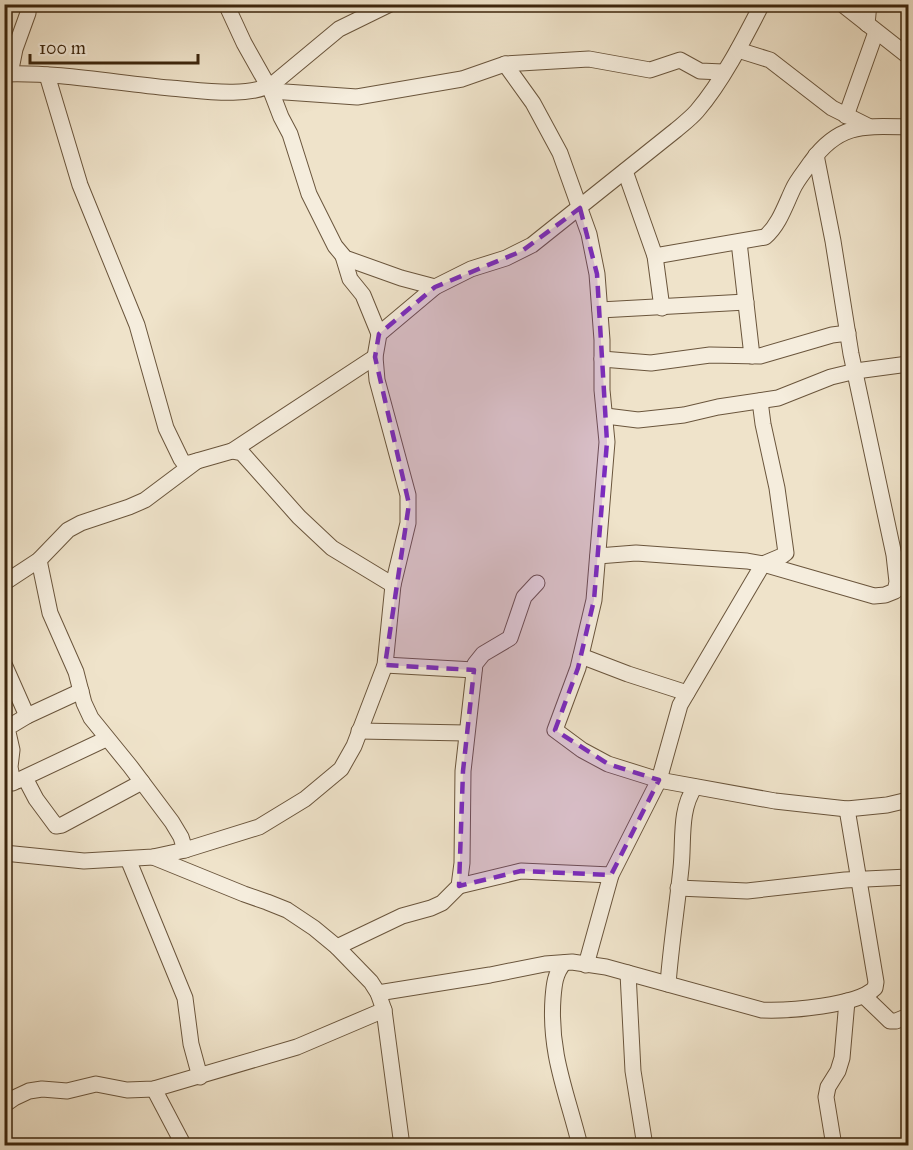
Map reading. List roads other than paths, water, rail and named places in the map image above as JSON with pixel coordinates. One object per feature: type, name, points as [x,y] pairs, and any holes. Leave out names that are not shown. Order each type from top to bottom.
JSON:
[{"type":"street","points":[[29,4],[7,74],[47,75],[210,91],[270,89],[365,96],[462,79],[505,64],[589,59],[650,70],[680,60],[700,71],[723,72]]},
{"type":"street","points":[[4,853],[84,861],[153,857],[185,850],[259,827],[290,809],[341,769],[354,746],[385,665],[393,585],[408,523],[408,495],[377,380],[375,357],[379,334],[363,295],[350,279],[343,256],[329,236],[309,194],[294,142],[270,89],[244,43],[226,4]]},
{"type":"street","points":[[270,89],[339,29],[390,4]]},
{"type":"street","points":[[379,334],[435,287],[471,269],[522,251],[552,231],[696,112],[738,50],[762,4]]},
{"type":"street","points":[[842,4],[909,56]]},
{"type":"street","points":[[846,116],[871,28],[869,4]]},
{"type":"street","points":[[738,50],[770,60],[832,108],[868,126]]},
{"type":"street","points":[[505,64],[533,103],[560,153],[589,234],[597,274],[600,310],[602,390],[607,442],[594,600],[581,656],[555,730],[582,750],[608,764],[659,780],[775,801],[847,809],[909,800]]},
{"type":"street","points":[[47,75],[80,185],[137,325],[166,428],[184,463],[232,451],[375,357]]},
{"type":"street","points":[[655,256],[767,236],[778,220],[795,185],[816,155],[833,138],[843,132],[868,126],[909,127]]},
{"type":"street","points":[[598,556],[636,553],[737,560],[763,564],[874,596],[885,596],[902,591],[897,582],[894,555],[848,333],[816,155]]},
{"type":"street","points":[[625,171],[655,256],[662,308]]},
{"type":"street","points":[[739,242],[752,356]]},
{"type":"street","points":[[343,256],[401,278],[435,287]]},
{"type":"street","points":[[600,310],[746,302]]},
{"type":"street","points":[[602,358],[651,363],[710,355],[760,356],[832,335],[848,333]]},
{"type":"street","points":[[606,416],[652,419],[778,398],[831,377],[856,371],[909,364]]},
{"type":"street","points":[[586,964],[612,875],[659,780],[680,705],[763,564],[783,556],[787,549],[760,401]]},
{"type":"street","points":[[232,451],[242,453],[299,517],[332,548],[393,585]]},
{"type":"street","points":[[4,583],[39,560],[68,530],[81,523],[145,500],[197,461]]},
{"type":"street","points":[[39,560],[50,613],[76,672],[91,717],[172,822],[181,837],[185,850]]},
{"type":"street","points":[[459,886],[462,863],[463,771],[474,670],[477,659],[510,638],[524,597],[537,583]]},
{"type":"street","points":[[581,656],[687,693]]},
{"type":"street","points":[[4,664],[27,716]]},
{"type":"street","points":[[385,665],[474,670]]},
{"type":"street","points":[[81,691],[7,728],[12,750],[10,767],[14,783],[36,799],[56,826],[62,825],[142,782]]},
{"type":"street","points":[[359,731],[466,733]]},
{"type":"street","points":[[14,783],[106,739]]},
{"type":"street","points":[[668,984],[684,811],[689,795],[695,787]]},
{"type":"street","points":[[378,993],[490,975],[545,963],[564,963],[586,964],[628,973],[762,1010],[786,1011],[864,996],[875,987],[876,982],[847,809]]},
{"type":"street","points":[[153,857],[287,910],[314,928],[360,969],[378,993],[384,1010],[402,1146]]},
{"type":"street","points":[[128,859],[185,998],[191,1044],[200,1077]]},
{"type":"street","points":[[337,947],[402,916],[442,903],[459,886],[521,871],[612,875]]},
{"type":"street","points":[[678,888],[747,891],[858,879],[909,877]]},
{"type":"street","points":[[564,963],[556,974],[552,1017],[558,1067],[579,1146]]},
{"type":"street","points":[[628,973],[633,1071],[645,1146]]},
{"type":"street","points":[[864,996],[890,1021],[909,1016]]},
{"type":"street","points":[[834,1146],[826,1097],[828,1087],[842,1059],[847,1001]]},
{"type":"street","points":[[4,1105],[29,1091],[42,1089],[53,1088],[66,1091],[96,1084],[127,1090],[154,1089],[297,1047],[384,1010]]},
{"type":"street","points":[[154,1089],[184,1146]]}]
